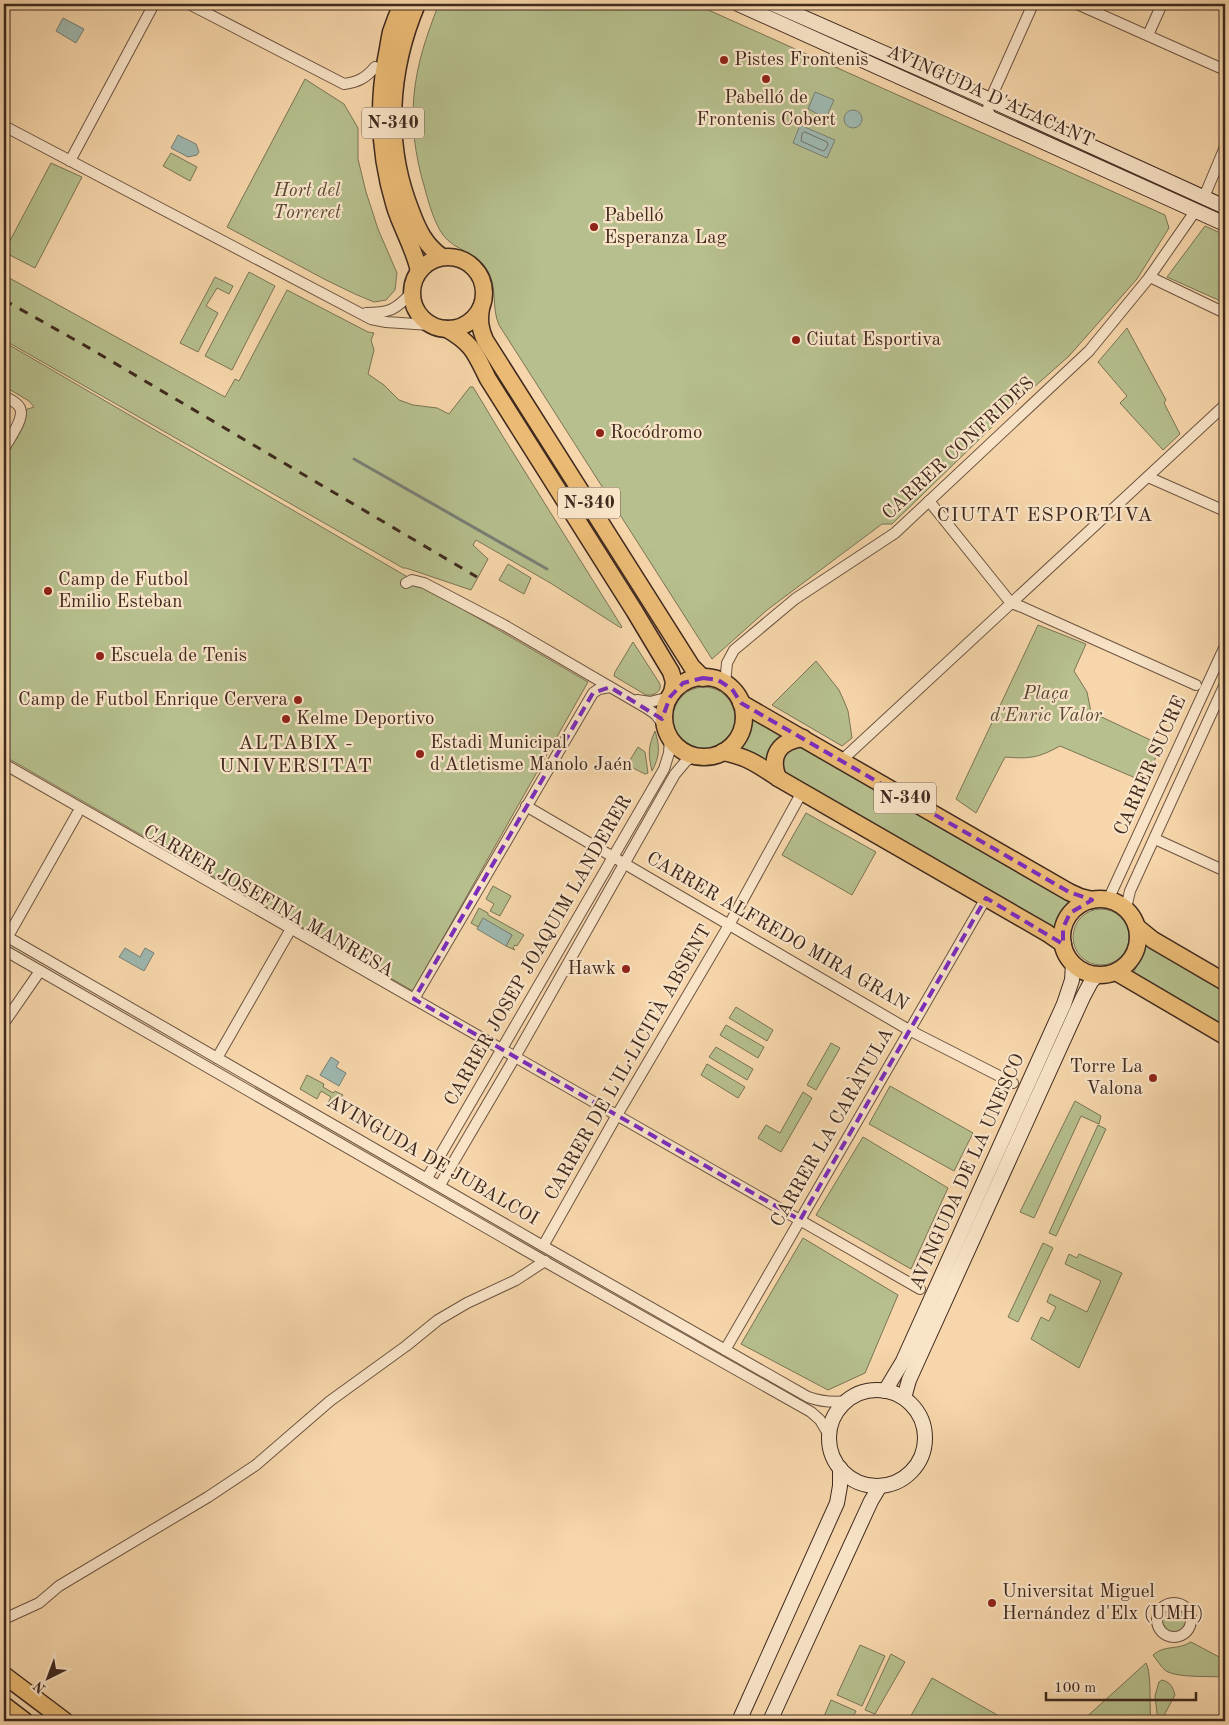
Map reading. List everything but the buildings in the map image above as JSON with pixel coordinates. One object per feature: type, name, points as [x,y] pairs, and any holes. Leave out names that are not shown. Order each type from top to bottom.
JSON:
[{"type":"main road","name":"N-340","points":[[402,4],[391,34],[383,74],[380,103],[380,133],[388,183],[396,210],[416,257],[419,271]]},
{"type":"main road","name":"N-340","points":[[417,4],[408,23],[400,50],[392,103],[395,153],[406,199],[414,221],[424,241],[442,257],[463,260],[474,268],[482,280],[484,287],[483,302],[479,321],[485,340],[692,667],[703,678]]},
{"type":"main road","name":"AVINGUDA D'ALACANT","points":[[738,4],[1225,224]]},
{"type":"main road","name":"AVINGUDA D'ALACANT","points":[[773,4],[1225,207]]},
{"type":"main road","points":[[430,325],[421,318],[415,308],[412,292],[415,278],[419,271],[429,262],[442,257]]},
{"type":"main road","points":[[447,329],[461,327],[469,323],[481,308]]},
{"type":"main road","name":"N-340","points":[[430,325],[447,329],[464,339],[473,349],[488,379],[671,672],[674,682],[665,711],[667,732]]},
{"type":"main road","points":[[671,695],[683,683],[692,679],[718,680],[725,684]]},
{"type":"main road","name":"N-340","points":[[725,684],[737,695],[741,703],[1069,892],[1080,897],[1118,903],[1126,908]]},
{"type":"main road","points":[[723,752],[731,747],[742,731],[744,722],[741,703]]},
{"type":"main road","points":[[667,732],[684,752],[694,756]]},
{"type":"main road","points":[[778,778],[774,770],[777,752],[783,745],[792,740],[803,738]]},
{"type":"main road","name":"N-340","points":[[694,756],[709,757],[723,752],[742,756],[753,761],[778,778],[1047,933],[1063,944],[1065,952],[1073,964]]},
{"type":"main road","points":[[1063,944],[1063,928],[1070,913],[1084,902],[1100,900]]},
{"type":"main road","points":[[1126,908],[1138,927],[1153,940],[1225,982]]},
{"type":"main road","points":[[1073,964],[1080,970],[1097,975],[1116,972],[1125,966],[1135,953],[1139,938],[1138,927]]},
{"type":"main road","name":"AVINGUDA DE LA UNESCO","points":[[885,1391],[903,1361],[1064,1004],[1072,980],[1073,964]]},
{"type":"main road","points":[[1116,972],[1225,1036]]},
{"type":"main road","name":"AVINGUDA DE LA UNESCO","points":[[904,1398],[909,1380],[1083,997],[1097,975]]},
{"type":"main road","points":[[874,1390],[885,1391],[904,1398],[921,1419],[925,1444],[920,1458],[913,1470],[904,1478],[891,1484],[880,1486],[858,1482],[840,1468],[831,1451],[830,1437],[834,1417],[847,1401],[859,1394],[874,1390]]},
{"type":"main road","points":[[738,1721],[837,1504],[840,1468]]},
{"type":"main road","points":[[770,1721],[871,1501],[880,1486]]},
{"type":"main road","points":[[4,1675],[65,1721]]},
{"type":"main road","points":[[4,1705],[25,1721]]},
{"type":"street","points":[[70,161],[154,4]]},
{"type":"street","points":[[190,4],[344,84],[358,82],[368,76],[375,67]]},
{"type":"street","points":[[990,118],[988,108],[990,100],[1033,4]]},
{"type":"street","points":[[1077,4],[1225,70]]},
{"type":"street","points":[[1148,35],[1162,4]]},
{"type":"street","points":[[4,126],[360,314],[371,319],[386,322],[430,325]]},
{"type":"street","points":[[1204,197],[1225,147]]},
{"type":"street","name":"CARRER CONFRIDES","points":[[725,684],[727,663],[734,650],[795,599],[895,533],[1089,351],[1150,277],[1196,210]]},
{"type":"street","points":[[1150,277],[1225,313]]},
{"type":"street","points":[[360,314],[382,314],[394,310],[412,292]]},
{"type":"street","points":[[4,396],[20,408],[22,418],[4,449]]},
{"type":"street","points":[[841,761],[1225,405]]},
{"type":"street","points":[[1148,477],[1225,511]]},
{"type":"street","points":[[929,501],[1011,603],[1196,685]]},
{"type":"street","points":[[406,583],[412,580],[424,583],[504,625],[592,675],[656,714],[667,732]]},
{"type":"street","name":"CARRER SUCRE","points":[[1100,900],[1225,646]]},
{"type":"street","points":[[414,999],[593,693],[592,675]]},
{"type":"street","name":"CARRER SUCRE","points":[[1126,908],[1130,891],[1225,684]]},
{"type":"street","points":[[593,693],[599,689],[614,690],[635,700],[650,702],[671,695]]},
{"type":"street","name":"CARRER JOSEP JOAQUIM LANDERER","points":[[427,1178],[664,769],[669,753],[667,732]]},
{"type":"street","name":"CARRER JOSEP JOAQUIM LANDERER","points":[[440,1186],[678,769],[694,756]]},
{"type":"street","name":"CARRER JOSEFINA MANRESA","points":[[4,764],[414,999],[500,1052]]},
{"type":"street","name":"CARRER JOSEFINA MANRESA","points":[[4,772],[500,1052]]},
{"type":"street","name":"CARRER DE L'IL·LICITÀ ABSENT","points":[[543,1246],[617,1115],[729,925],[802,792]]},
{"type":"street","name":"CARRER ALFREDO MIRA GRAN","points":[[526,806],[909,1030],[1013,1083]]},
{"type":"street","points":[[6,936],[77,814]]},
{"type":"street","points":[[1155,839],[1225,871]]},
{"type":"street","name":"CARRER LA CARÀTULA","points":[[726,1350],[986,898]]},
{"type":"street","points":[[217,1058],[288,934]]},
{"type":"street","name":"AVINGUDA DE JUBALCOI","points":[[6,936],[726,1350],[819,1401],[847,1401]]},
{"type":"street","name":"AVINGUDA DE JUBALCOI","points":[[4,950],[811,1412],[820,1420],[830,1437]]},
{"type":"street","points":[[4,1023],[40,971]]},
{"type":"street","points":[[500,1052],[515,1057],[920,1289]]},
{"type":"street","points":[[4,1619],[39,1603],[59,1586],[256,1465],[330,1400],[406,1346],[438,1320],[467,1303],[516,1280],[545,1261]]},
{"type":"highlighted area","points":[[703,678],[718,680],[732,689],[741,703],[1069,892],[1092,900],[1070,913],[1063,928],[1063,944],[986,898],[800,1220],[414,999],[593,693],[610,687],[662,719],[670,697],[683,683]]},
{"type":"green space","name":"Ciutat Esportiva","points":[[439,4],[695,4],[1165,215],[1169,228],[1137,279],[1069,356],[1024,396],[892,524],[882,524],[767,610],[712,659],[499,325],[495,311],[494,290],[487,270],[478,259],[448,240],[434,219],[418,164],[413,117],[417,73],[422,51]]},
{"type":"green space","name":"Hort del Torreret","points":[[305,79],[344,104],[358,128],[358,159],[366,192],[378,229],[397,273],[395,290],[386,300],[374,302],[355,294],[227,227]]},
{"type":"green space","points":[[171,153],[197,167],[190,181],[163,166]]},
{"type":"green space","points":[[51,163],[82,177],[35,268],[4,252]]},
{"type":"green space","points":[[1205,226],[1225,235],[1225,303],[1167,277]]},
{"type":"green space","points":[[249,272],[275,286],[232,370],[205,356]]},
{"type":"green space","points":[[4,275],[225,397],[235,379],[239,381],[287,290],[368,332],[374,333],[371,340],[374,350],[368,374],[384,385],[399,400],[413,405],[437,408],[449,414],[470,387],[473,387],[622,627],[476,540],[473,545],[488,559],[471,590],[403,568],[4,340]]},
{"type":"green space","points":[[215,277],[233,286],[229,294],[217,288],[206,306],[218,313],[198,352],[180,343]]},
{"type":"green space","points":[[1127,328],[1166,400],[1164,403],[1180,434],[1163,450],[1120,403],[1127,396],[1098,362]]},
{"type":"green space","name":"Kelme Deportivo","points":[[4,342],[588,682],[413,991],[4,756],[4,455],[25,416],[25,410],[34,407],[29,401],[4,386]]},
{"type":"green space","points":[[508,564],[531,578],[524,594],[499,580]]},
{"type":"green space","name":"Plaça d'Enric Valor","points":[[1038,625],[1086,644],[1074,671],[1087,692],[1091,712],[1161,745],[1145,782],[1060,746],[1034,757],[1005,757],[976,813],[956,799]]},
{"type":"green space","points":[[633,642],[660,684],[660,689],[654,694],[646,695],[614,676]]},
{"type":"green space","points":[[816,661],[839,690],[848,711],[852,738],[842,746],[772,705]]},
{"type":"green space","points":[[704,687],[721,692],[726,696],[730,701],[735,718],[730,735],[726,740],[721,744],[704,749],[687,744],[682,740],[678,735],[673,718],[678,701],[682,696],[687,692]]},
{"type":"green space","points":[[750,714],[786,734],[770,765],[738,749],[748,730]]},
{"type":"green space","points":[[655,731],[658,751],[657,761],[652,771],[649,751]]},
{"type":"green space","points":[[800,742],[1073,898],[1061,913],[1055,931],[782,775],[784,747]]},
{"type":"green space","points":[[638,747],[645,752],[648,773],[645,774],[627,765]]},
{"type":"green space","points":[[806,813],[876,852],[852,895],[782,855]]},
{"type":"green space","points":[[493,886],[511,896],[500,916],[490,911],[494,904],[486,899]]},
{"type":"green space","points":[[479,908],[524,935],[517,946],[515,945],[513,948],[515,950],[506,946],[512,935],[483,919],[478,927],[471,923]]},
{"type":"green space","points":[[1095,909],[1107,909],[1117,913],[1125,921],[1129,937],[1125,953],[1117,961],[1107,965],[1095,965],[1085,961],[1077,953],[1073,943],[1073,931],[1077,921],[1085,913]]},
{"type":"green space","points":[[1146,944],[1225,990],[1225,1035],[1130,981]]},
{"type":"green space","points":[[736,1007],[773,1030],[767,1041],[729,1018]]},
{"type":"green space","points":[[726,1025],[764,1047],[758,1058],[720,1035]]},
{"type":"green space","points":[[831,1043],[840,1048],[816,1090],[807,1085]]},
{"type":"green space","points":[[716,1047],[753,1069],[747,1080],[709,1057]]},
{"type":"green space","points":[[707,1064],[745,1087],[738,1098],[701,1075]]},
{"type":"green space","points":[[307,1075],[324,1084],[323,1087],[333,1093],[335,1091],[343,1095],[335,1109],[327,1105],[331,1097],[321,1091],[317,1099],[300,1089]]},
{"type":"green space","points":[[890,1086],[973,1133],[954,1171],[869,1124]]},
{"type":"green space","points":[[803,1092],[812,1098],[781,1152],[758,1138],[766,1125],[780,1133]]},
{"type":"green space","points":[[1075,1101],[1101,1116],[1099,1124],[1081,1116],[1034,1218],[1020,1212]]},
{"type":"green space","points":[[1098,1125],[1106,1129],[1056,1236],[1049,1233]]},
{"type":"green space","points":[[863,1137],[948,1188],[911,1269],[816,1215]]},
{"type":"green space","points":[[803,1238],[898,1295],[865,1373],[828,1390],[741,1344]]},
{"type":"green space","points":[[1043,1243],[1053,1248],[1018,1322],[1008,1317]]},
{"type":"green space","points":[[1069,1254],[1077,1258],[1079,1254],[1122,1273],[1079,1368],[1031,1339],[1041,1317],[1049,1321],[1056,1307],[1047,1302],[1050,1294],[1087,1312],[1101,1281],[1065,1264]]},
{"type":"green space","points":[[1174,1608],[1183,1611],[1186,1620],[1183,1629],[1174,1632],[1165,1629],[1162,1620],[1165,1611]]},
{"type":"green space","points":[[1191,1642],[1221,1658],[1224,1671],[1223,1677],[1186,1676],[1171,1673],[1164,1669],[1153,1655],[1162,1650],[1186,1645]]},
{"type":"green space","points":[[860,1645],[885,1656],[862,1706],[837,1695]]},
{"type":"green space","points":[[891,1654],[905,1662],[875,1714],[865,1710]]},
{"type":"green space","points":[[1146,1663],[1150,1682],[1151,1721],[1082,1721]]},
{"type":"green space","points":[[932,1678],[1008,1721],[908,1721]]},
{"type":"green space","points":[[1162,1680],[1171,1685],[1175,1695],[1161,1721],[1158,1721],[1155,1696],[1159,1682]]},
{"type":"green space","points":[[831,1700],[856,1711],[851,1721],[822,1721]]},
{"type":"water","points":[[63,18],[84,29],[76,43],[56,31]]},
{"type":"water","points":[[815,92],[834,100],[826,118],[808,109]]},
{"type":"water","points":[[849,110],[857,110],[862,115],[860,126],[849,128],[844,123],[844,115]]},
{"type":"water","points":[[800,125],[835,140],[827,158],[793,143]]},
{"type":"water","points":[[178,135],[196,144],[199,152],[197,155],[188,157],[171,148]]},
{"type":"water","points":[[483,918],[512,935],[506,946],[477,929]]},
{"type":"water","points":[[125,948],[140,957],[145,948],[154,953],[144,971],[119,957]]},
{"type":"water","points":[[331,1057],[339,1062],[336,1067],[346,1073],[339,1086],[320,1075]]},
{"type":"waterway","points":[[354,459],[547,569]]},
{"type":"railway","points":[[4,300],[84,345],[477,577]]},
{"type":"place","name":"Pistes Frontenis","points":[[724,60]]},
{"type":"place","name":"Pabelló de Frontenis Cobert","points":[[766,79]]},
{"type":"place","name":"Pabelló Esperanza Lag","points":[[594,227]]},
{"type":"place","name":"Ciutat Esportiva","points":[[796,340]]},
{"type":"place","name":"Rocódromo","points":[[600,433]]},
{"type":"place","name":"Camp de Futbol Emilio Esteban","points":[[48,591]]},
{"type":"place","name":"Escuela de Tenis","points":[[100,656]]},
{"type":"place","name":"Camp de Futbol Enrique Cervera","points":[[298,700]]},
{"type":"place","name":"Kelme Deportivo","points":[[286,719]]},
{"type":"place","name":"Estadi Municipal d'Atletisme Manolo Jaén","points":[[420,754]]},
{"type":"place","name":"Hawk","points":[[626,969]]},
{"type":"place","name":"Torre La Valona","points":[[1153,1078]]},
{"type":"place","name":"Universitat Miguel Hernández d'Elx (UMH)","points":[[992,1603]]},
{"type":"district","name":"CIUTAT ESPORTIVA","points":[[1045,516]]},
{"type":"district","name":"ALTABIX - UNIVERSITAT","points":[[296,756]]}]
